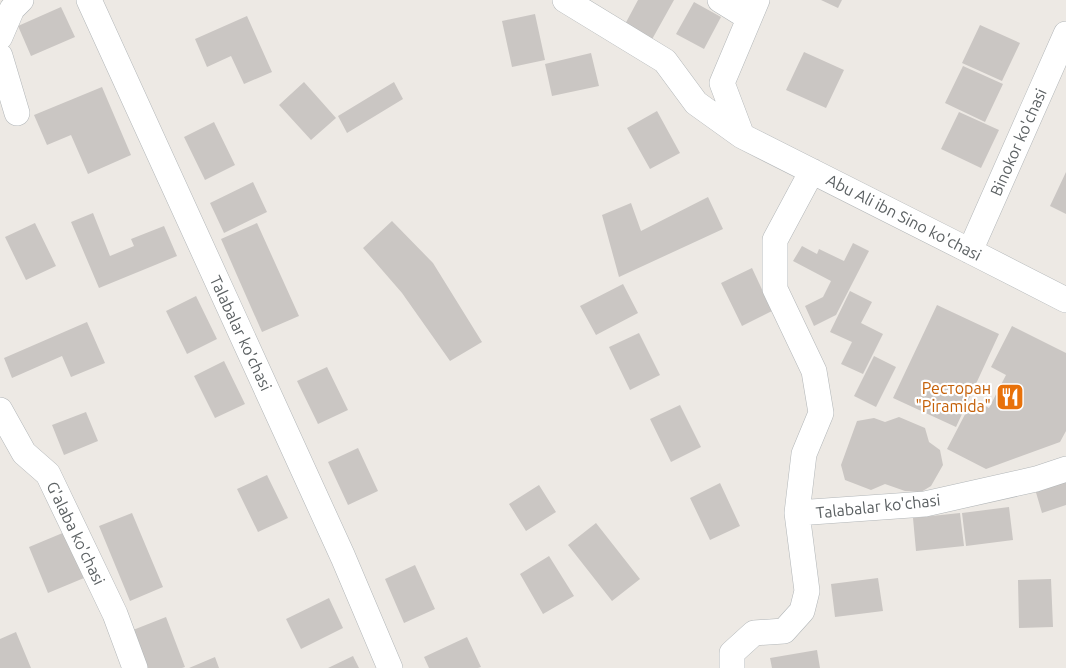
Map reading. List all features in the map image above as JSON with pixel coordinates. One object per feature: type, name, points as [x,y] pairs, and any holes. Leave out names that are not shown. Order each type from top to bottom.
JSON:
[{"type":"street","points":[[0,37],[12,9],[21,0]]},
{"type":"street","name":"Talabalar ko'chasi","points":[[89,0],[343,557],[390,668]]},
{"type":"street","name":"Abu Ali ibn Sino ko'chasi","points":[[565,0],[665,61],[696,103],[742,136],[1066,300]]},
{"type":"street","points":[[720,0],[753,9],[722,83],[742,136]]},
{"type":"street","name":"Binokor ko'chasi","points":[[970,251],[1066,34]]},
{"type":"street","points":[[0,56],[17,113]]},
{"type":"street","points":[[797,513],[804,454],[820,413],[814,371],[775,289],[775,240],[812,171]]},
{"type":"street","name":"G'alaba ko'chasi","points":[[0,410],[24,454],[48,474],[115,614],[135,668]]},
{"type":"street","name":"Talabalar ko'chasi","points":[[732,668],[732,653],[754,634],[784,631],[802,611],[807,591],[797,513],[925,504],[1036,479],[1066,469]]},
{"type":"building","points":[[638,0],[674,0],[650,43],[623,28]]},
{"type":"building","points":[[821,0],[842,0],[838,8]]},
{"type":"building","points":[[694,2],[721,17],[704,49],[676,34]]},
{"type":"building","points":[[61,7],[75,37],[31,56],[18,26]]},
{"type":"building","points":[[535,14],[545,60],[512,67],[502,21]]},
{"type":"building","points":[[247,16],[272,72],[244,84],[231,56],[207,67],[195,39]]},
{"type":"building","points":[[980,25],[1020,43],[1002,81],[962,63]]},
{"type":"building","points":[[804,52],[844,70],[826,108],[786,90]]},
{"type":"building","points":[[591,53],[599,86],[552,96],[545,64]]},
{"type":"building","points":[[963,66],[1003,84],[985,122],[945,103]]},
{"type":"building","points":[[304,82],[336,118],[311,140],[279,105]]},
{"type":"building","points":[[394,82],[403,99],[347,133],[338,116]]},
{"type":"building","points":[[102,87],[131,155],[88,174],[71,135],[47,145],[34,115]]},
{"type":"building","points":[[657,111],[680,153],[650,169],[627,128]]},
{"type":"building","points":[[959,112],[999,130],[981,168],[941,149]]},
{"type":"building","points":[[214,122],[235,165],[205,180],[184,137]]},
{"type":"building","points":[[1066,172],[1066,214],[1050,206]]},
{"type":"building","points":[[253,182],[267,212],[224,233],[210,203]]},
{"type":"building","points":[[708,197],[723,229],[619,277],[602,215],[631,203],[641,231]]},
{"type":"building","points":[[93,213],[110,256],[134,246],[131,239],[164,226],[177,256],[99,288],[71,222]]},
{"type":"building","points":[[392,221],[433,263],[482,342],[450,361],[402,293],[363,248]]},
{"type":"building","points":[[35,223],[56,266],[26,280],[5,237]]},
{"type":"building","points":[[257,223],[299,316],[262,332],[221,239]]},
{"type":"building","points":[[853,243],[869,251],[836,315],[814,326],[805,306],[823,297],[831,281],[793,261],[802,246],[817,254],[819,249],[844,261]]},
{"type":"building","points":[[752,268],[772,311],[742,326],[721,283]]},
{"type":"building","points":[[623,284],[638,313],[596,335],[580,306]]},
{"type":"building","points":[[850,291],[872,302],[861,323],[883,334],[863,374],[841,364],[852,342],[830,332]]},
{"type":"building","points":[[196,296],[217,339],[187,354],[166,311]]},
{"type":"building","points":[[937,305],[999,334],[956,427],[893,398]]},
{"type":"building","points":[[87,322],[105,363],[71,377],[62,356],[12,378],[4,358]]},
{"type":"building","points":[[1012,326],[1066,353],[1066,431],[1060,442],[986,469],[947,449],[973,399],[989,408],[1006,375],[991,367]]},
{"type":"building","points":[[639,333],[660,375],[630,390],[609,347]]},
{"type":"building","points":[[874,356],[896,367],[876,407],[854,396]]},
{"type":"building","points":[[224,361],[245,404],[215,418],[194,376]]},
{"type":"building","points":[[327,367],[348,410],[318,424],[297,381]]},
{"type":"building","points":[[680,405],[701,447],[671,462],[650,419]]},
{"type":"building","points":[[86,412],[98,441],[64,455],[52,425]]},
{"type":"building","points":[[899,417],[925,428],[929,442],[940,450],[943,465],[931,486],[921,492],[905,491],[885,484],[871,490],[845,480],[841,465],[857,421],[874,418],[885,422]]},
{"type":"building","points":[[358,448],[378,491],[348,505],[328,462]]},
{"type":"building","points":[[267,475],[288,518],[258,532],[237,489]]},
{"type":"building","points":[[1066,479],[1066,505],[1042,513],[1035,489]]},
{"type":"building","points":[[720,483],[740,526],[710,540],[690,498]]},
{"type":"building","points":[[539,485],[556,512],[526,531],[509,504]]},
{"type":"building","points":[[1009,507],[1013,540],[966,546],[962,513]]},
{"type":"building","points":[[132,513],[163,587],[130,601],[99,526]]},
{"type":"building","points":[[960,513],[964,546],[916,551],[913,518]]},
{"type":"building","points":[[596,523],[640,579],[612,601],[568,545]]},
{"type":"building","points":[[65,532],[84,578],[48,593],[29,547]]},
{"type":"building","points":[[549,556],[574,596],[543,614],[520,574]]},
{"type":"building","points":[[415,565],[435,609],[404,623],[385,579]]},
{"type":"building","points":[[878,578],[883,611],[835,617],[831,584]]},
{"type":"building","points":[[1051,579],[1053,627],[1019,628],[1018,580]]},
{"type":"building","points":[[329,598],[343,628],[301,649],[286,619]]},
{"type":"building","points":[[166,617],[185,667],[148,668],[133,630]]},
{"type":"building","points":[[16,632],[31,668],[0,668],[0,639]]},
{"type":"building","points":[[467,637],[481,667],[429,668],[424,657]]},
{"type":"building","points":[[817,650],[820,668],[772,668],[770,658]]},
{"type":"building","points":[[353,656],[359,668],[328,668]]},
{"type":"building","points":[[215,657],[219,668],[189,668]]},
{"type":"place","name":"Ресторан \"Piramida\"","points":[[1010,397]]}]
